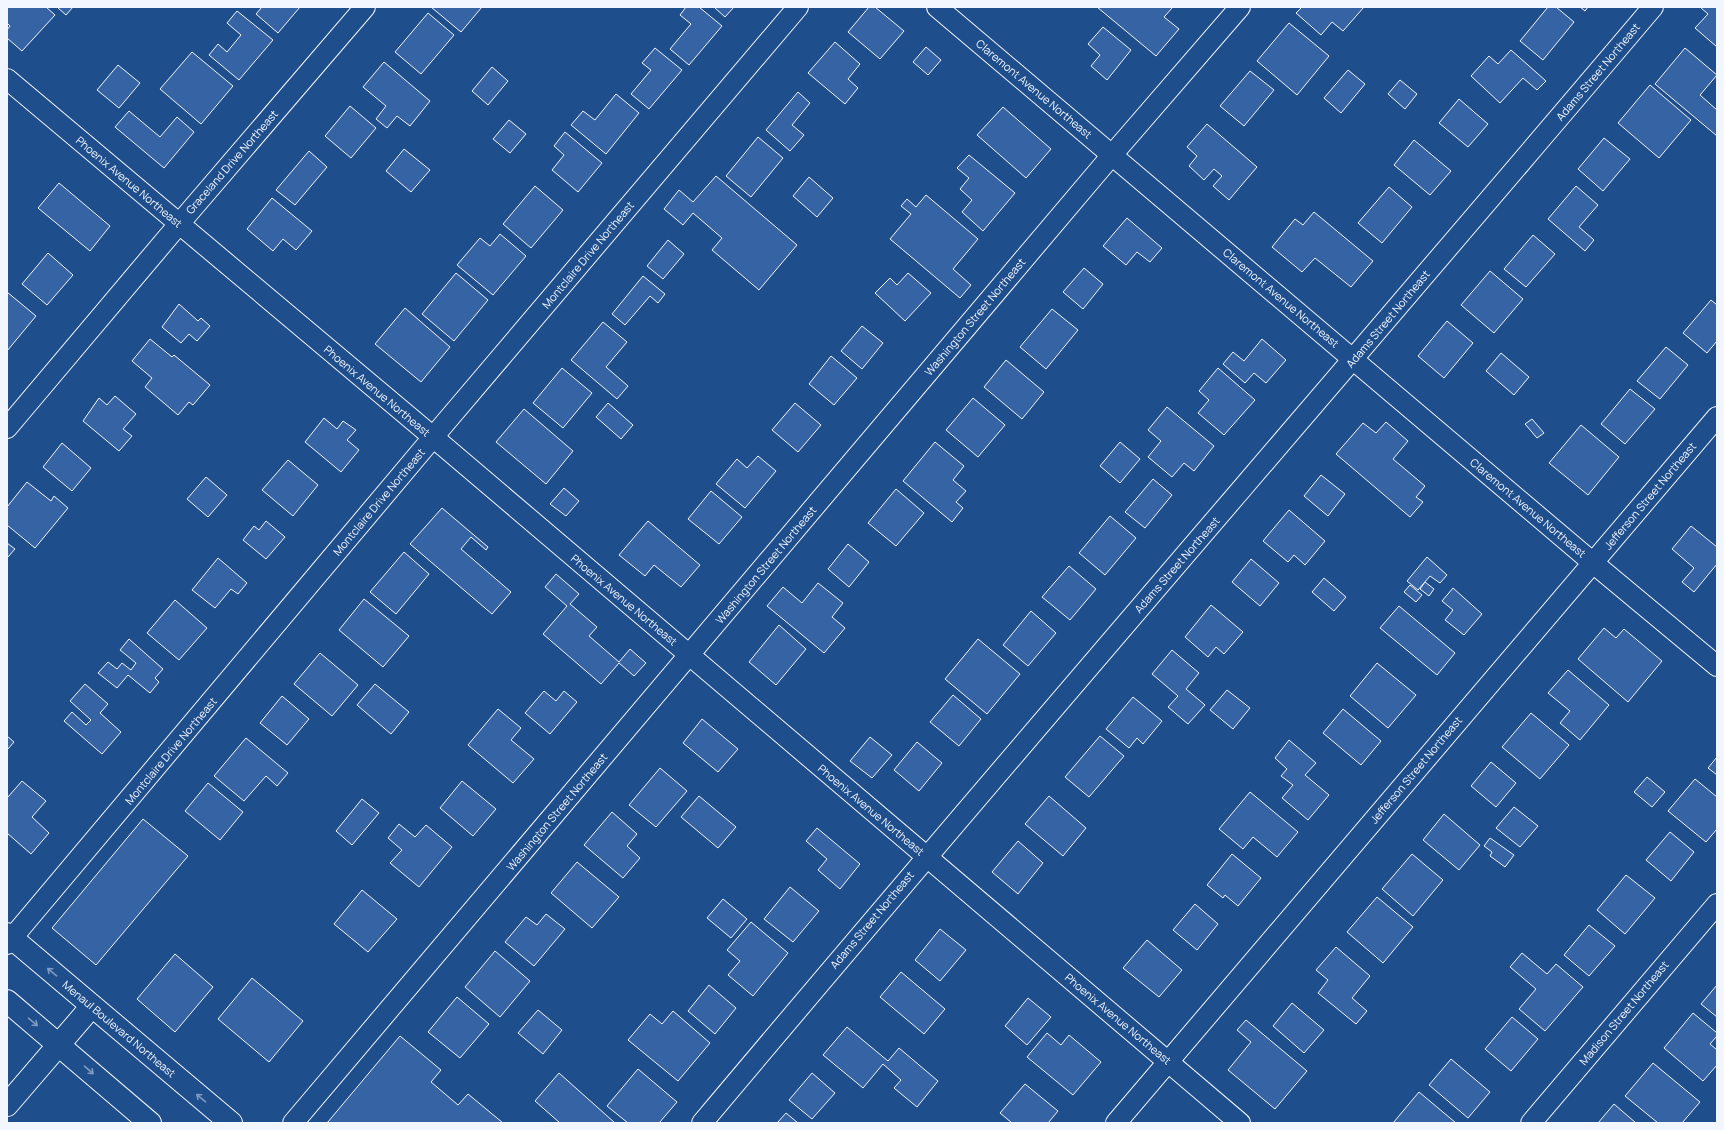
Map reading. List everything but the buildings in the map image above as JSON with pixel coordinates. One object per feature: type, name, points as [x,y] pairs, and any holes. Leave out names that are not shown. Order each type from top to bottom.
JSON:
[{"type":"main road","name":"Menaul Boulevard Northeast","points":[[9,939],[92,1006],[231,1123]]},
{"type":"main road","points":[[7,1001],[150,1123]]},
{"type":"main road","points":[[7,1105],[92,1006]]},
{"type":"street","name":"Graceland Drive Northeast","points":[[7,428],[365,7]]},
{"type":"street","name":"Montclaire Drive Northeast","points":[[9,939],[798,7]]},
{"type":"street","name":"Claremont Avenue Northeast","points":[[937,7],[1592,562],[1717,666]]},
{"type":"street","name":"Washington Street Northeast","points":[[293,1123],[690,656],[1112,155],[1240,7]]},
{"type":"street","name":"Adams Street Northeast","points":[[702,1123],[926,856],[1653,7]]},
{"type":"street","name":"Phoenix Avenue Northeast","points":[[7,79],[433,437],[1240,1123]]},
{"type":"street","name":"Jefferson Street Northeast","points":[[1116,1123],[1717,417]]},
{"type":"street","name":"Madison Street Northeast","points":[[1531,1123],[1717,904]]}]
